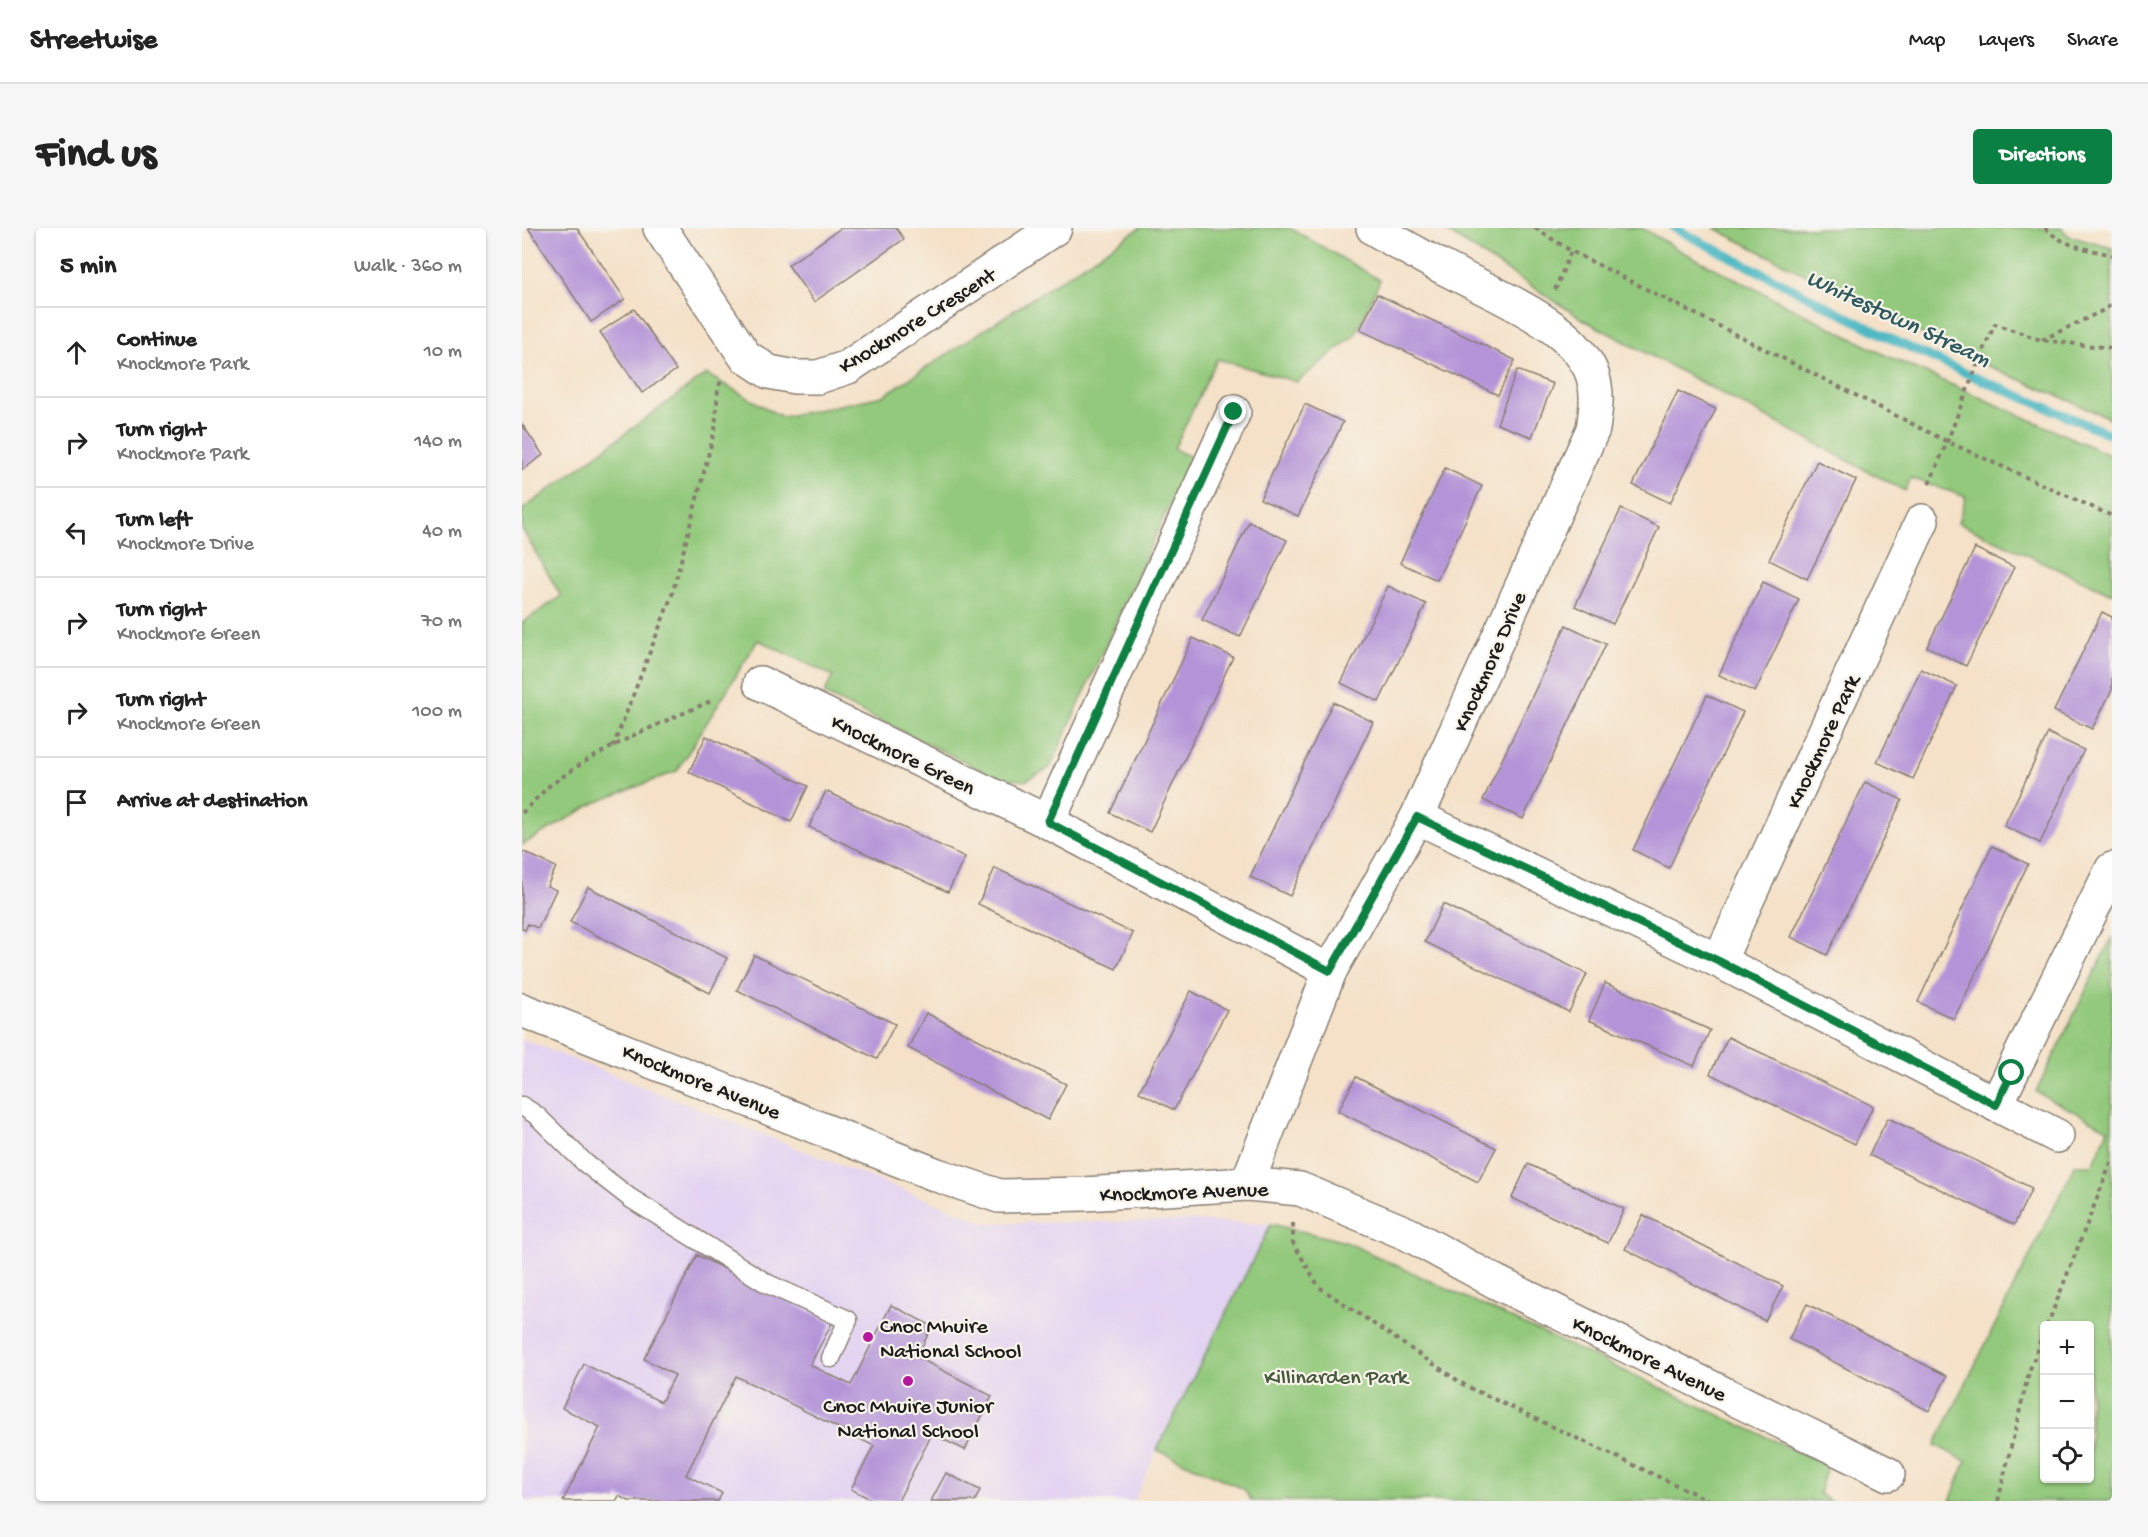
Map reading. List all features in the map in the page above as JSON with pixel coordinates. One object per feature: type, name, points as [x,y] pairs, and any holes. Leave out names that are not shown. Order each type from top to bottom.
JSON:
[{"type":"street","name":"Knockmore Crescent","points":[[660,228],[745,356],[769,372],[795,377],[818,377],[848,367],[1055,228]]},
{"type":"street","name":"Knockmore Drive","points":[[1247,1184],[1330,971],[1417,817],[1593,429],[1598,396],[1591,371],[1579,351],[1544,320],[1417,254],[1373,228]]},
{"type":"street","points":[[1048,822],[1234,412]]},
{"type":"street","name":"Knockmore Park","points":[[1719,961],[1922,521]]},
{"type":"street","name":"Knockmore Green","points":[[760,683],[1048,822],[1330,971]]},
{"type":"street","points":[[1417,817],[1719,961],[2057,1136]]},
{"type":"street","points":[[1996,1105],[2112,869]]},
{"type":"street","name":"Knockmore Avenue","points":[[522,1010],[937,1174],[999,1196],[1084,1194],[1247,1184],[1300,1189],[1408,1234],[1497,1282],[1888,1473]]},
{"type":"lane","points":[[522,1106],[536,1115],[585,1163],[630,1198],[768,1284],[848,1320],[831,1358]]},
{"type":"path","points":[[1535,228],[1572,251],[1948,442],[2112,516]]},
{"type":"path","points":[[2044,228],[2053,237],[2066,243],[2112,255]]},
{"type":"path","points":[[1556,290],[1572,251]]},
{"type":"path","points":[[2041,340],[2112,304]]},
{"type":"path","points":[[1929,484],[1948,442],[1963,396],[1995,324],[2041,340],[2112,348]]},
{"type":"path","points":[[613,747],[672,596],[715,429],[718,389],[724,374]]},
{"type":"path","points":[[522,813],[549,786],[584,762],[711,701]]},
{"type":"path","points":[[2049,1321],[2112,1160]]},
{"type":"path","points":[[1293,1223],[1293,1243],[1320,1287],[1466,1386],[1710,1501]]},
{"type":"path","points":[[1998,1501],[2029,1372],[2040,1343]]},
{"type":"shaded area","name":"Cnoc Mhuire National School","points":[[522,1039],[986,1223],[1195,1221],[1271,1224],[1157,1450],[1134,1501],[522,1501]]},
{"type":"green space","points":[[1140,228],[1290,228],[1380,280],[1355,335],[1297,382],[1217,359],[1174,449],[1191,457],[1050,768],[1025,781],[996,777],[824,694],[833,676],[758,640],[677,771],[595,803],[522,845],[522,623],[561,596],[522,529],[522,510],[706,374],[782,417],[883,396]]},
{"type":"green space","points":[[1441,228],[1642,228],[1679,250],[1887,356],[2112,456],[2112,594],[1958,523],[1966,497],[1911,478],[1905,491],[1584,320]]},
{"type":"green space","points":[[1714,228],[2061,228],[2069,236],[2112,248],[2112,419],[1965,356]]},
{"type":"green space","points":[[2112,937],[2112,1501],[1950,1501],[1966,1461],[1935,1445],[2075,1165],[2093,1165],[2108,1129],[2036,1092]]},
{"type":"green space","name":"Killinarden Park","points":[[1271,1224],[1346,1242],[1827,1465],[1819,1494],[1831,1501],[1251,1501],[1244,1489],[1157,1450]]},
{"type":"building","points":[[528,228],[577,228],[625,299],[591,322]]},
{"type":"building","points":[[841,228],[896,228],[904,239],[814,302],[788,265]]},
{"type":"building","points":[[1377,294],[1515,360],[1498,395],[1360,330]]},
{"type":"building","points":[[634,309],[676,370],[642,393],[600,332]]},
{"type":"building","points":[[1517,370],[1553,384],[1532,437],[1497,424]]},
{"type":"building","points":[[1678,391],[1716,409],[1670,503],[1633,485]]},
{"type":"building","points":[[1305,404],[1343,422],[1298,516],[1260,499]]},
{"type":"building","points":[[522,424],[543,455],[522,470]]},
{"type":"building","points":[[1817,461],[1856,480],[1807,579],[1769,560]]},
{"type":"building","points":[[1445,468],[1482,486],[1437,580],[1400,563]]},
{"type":"building","points":[[1621,509],[1659,527],[1613,624],[1575,606]]},
{"type":"building","points":[[1249,522],[1287,540],[1240,637],[1202,620]]},
{"type":"building","points":[[1975,548],[2014,567],[1966,666],[1927,647]]},
{"type":"building","points":[[1763,582],[1799,599],[1755,692],[1719,675]]},
{"type":"building","points":[[1388,586],[1426,604],[1379,702],[1341,683]]},
{"type":"building","points":[[2102,612],[2112,617],[2112,690],[2092,729],[2054,711]]},
{"type":"building","points":[[1566,625],[1606,644],[1523,819],[1483,800]]},
{"type":"building","points":[[1193,638],[1233,657],[1150,832],[1110,813]]},
{"type":"building","points":[[1921,669],[1957,686],[1913,779],[1877,762]]},
{"type":"building","points":[[1707,695],[1743,712],[1669,868],[1633,850]]},
{"type":"building","points":[[1333,702],[1373,722],[1290,896],[1250,877]]},
{"type":"building","points":[[2048,733],[2084,750],[2040,843],[2004,826]]},
{"type":"building","points":[[706,736],[808,786],[791,822],[689,772]]},
{"type":"building","points":[[1865,782],[1902,800],[1827,955],[1791,937]]},
{"type":"building","points":[[826,791],[965,857],[948,892],[809,827]]},
{"type":"building","points":[[1992,846],[2028,864],[1954,1019],[1918,1002]]},
{"type":"building","points":[[522,851],[556,867],[547,886],[556,890],[538,928],[528,924],[525,930],[522,929]]},
{"type":"building","points":[[995,868],[1133,933],[1116,969],[978,904]]},
{"type":"building","points":[[588,887],[727,958],[710,993],[570,922]]},
{"type":"building","points":[[1443,904],[1587,974],[1569,1012],[1425,942]]},
{"type":"building","points":[[754,955],[895,1024],[877,1059],[737,990]]},
{"type":"building","points":[[1605,983],[1710,1030],[1694,1066],[1589,1020]]},
{"type":"building","points":[[1191,991],[1227,1010],[1174,1110],[1139,1092]]},
{"type":"building","points":[[926,1013],[1066,1084],[1048,1120],[908,1048]]},
{"type":"building","points":[[1728,1037],[1873,1106],[1855,1144],[1710,1074]]},
{"type":"building","points":[[1356,1077],[1496,1148],[1478,1182],[1338,1111]]},
{"type":"building","points":[[1888,1118],[2032,1188],[2014,1225],[1869,1155]]},
{"type":"building","points":[[1528,1164],[1624,1209],[1608,1243],[1512,1198]]},
{"type":"building","points":[[1643,1215],[1783,1286],[1765,1321],[1625,1249]]},
{"type":"building","name":"Cnoc Mhuire Junior National School","points":[[697,1255],[832,1323],[810,1365],[851,1385],[891,1305],[932,1326],[917,1357],[992,1396],[965,1450],[932,1434],[898,1501],[874,1501],[851,1489],[874,1446],[736,1376],[686,1475],[722,1493],[718,1501],[629,1501],[619,1496],[616,1501],[563,1501],[600,1427],[562,1408],[584,1364],[661,1402],[675,1375],[644,1359]]},
{"type":"building","points":[[1807,1304],[1947,1376],[1929,1411],[1789,1339]]},
{"type":"building","points":[[946,1473],[980,1490],[975,1501],[931,1501]]},
{"type":"waterway","name":"Whitestown Stream","points":[[1674,228],[1893,340],[2112,435]]},
{"type":"place","name":"Cnoc Mhuire National School","points":[[868,1337]]},
{"type":"place","name":"Cnoc Mhuire Junior National School","points":[[908,1381]]},
{"type":"route","points":[[1234,412],[1048,822],[1330,971],[1417,817],[1719,961],[1996,1105],[2012,1073]]}]
